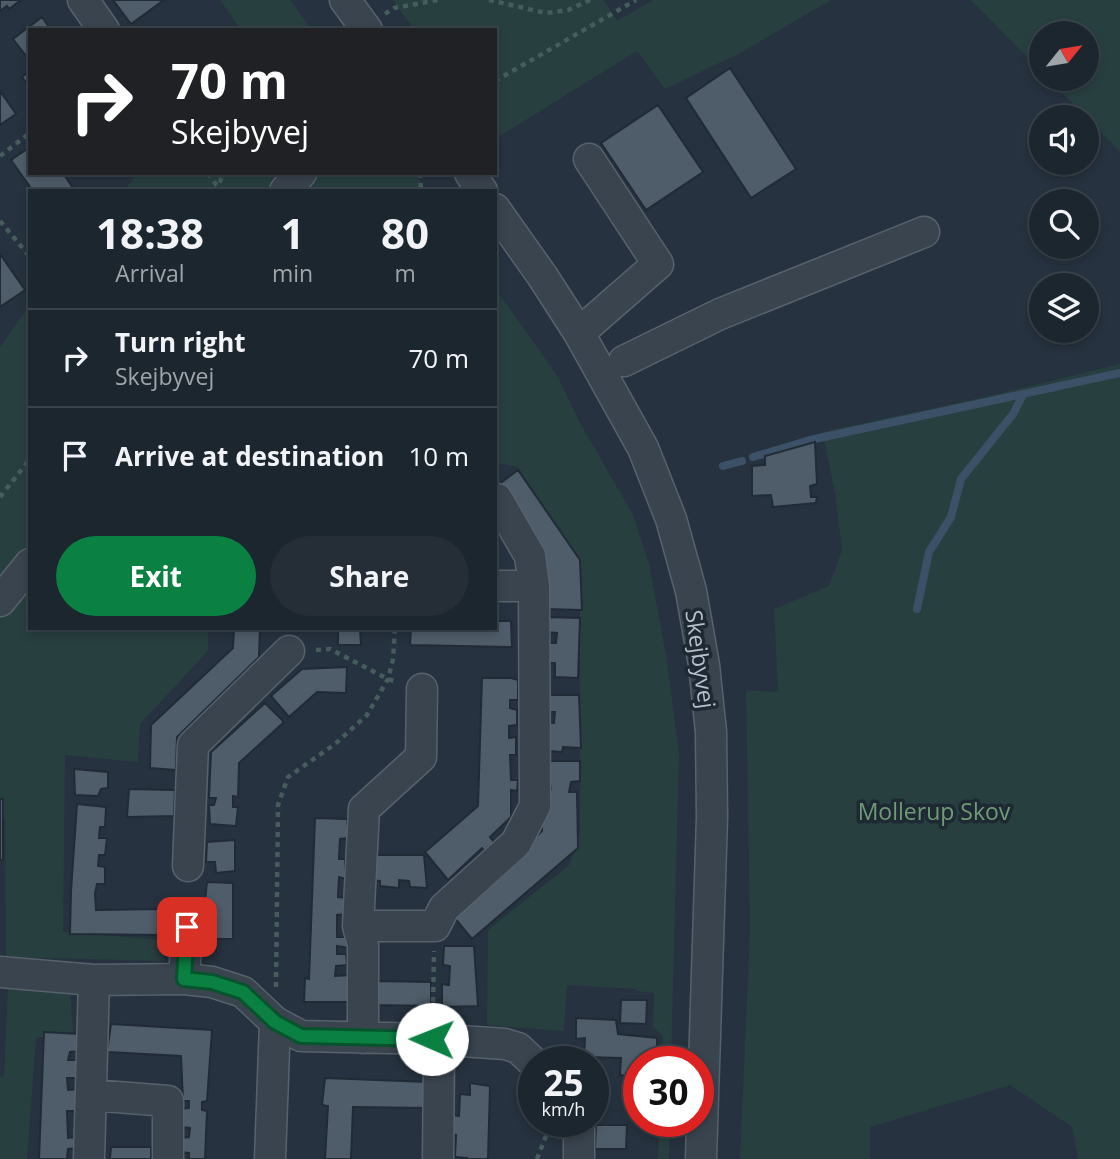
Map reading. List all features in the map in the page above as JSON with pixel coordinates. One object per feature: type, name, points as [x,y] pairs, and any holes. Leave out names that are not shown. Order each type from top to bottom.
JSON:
[{"type":"street","points":[[83,0],[103,28]]},
{"type":"street","points":[[345,0],[365,28]]},
{"type":"street","points":[[579,333],[658,264],[589,159]]},
{"type":"street","points":[[287,189],[299,175]]},
{"type":"street","name":"Skejbyvej","points":[[497,212],[579,333],[643,447],[671,519],[691,591],[704,665],[711,732],[712,817],[701,1159]]},
{"type":"street","points":[[624,361],[720,314],[924,232]]},
{"type":"street","points":[[358,926],[435,926],[444,908],[516,843],[535,806],[534,586],[530,556],[497,499]]},
{"type":"street","points":[[0,601],[28,566]]},
{"type":"street","points":[[497,586],[534,586]]},
{"type":"street","points":[[188,866],[193,745],[289,651]]},
{"type":"street","points":[[363,1038],[363,945],[358,926],[364,809],[421,757],[422,689]]},
{"type":"street","points":[[184,979],[187,927]]},
{"type":"street","points":[[0,972],[94,980],[184,979],[212,982],[243,992],[275,1022],[301,1036],[432,1039],[505,1044],[518,1048]]},
{"type":"street","points":[[89,1159],[94,980]]},
{"type":"street","points":[[271,1159],[275,1022]]},
{"type":"street","points":[[432,1039],[439,1054],[438,1159]]},
{"type":"street","points":[[91,1095],[168,1101],[167,1159]]},
{"type":"street","points":[[579,1137],[579,1159]]},
{"type":"path","points":[[489,0],[546,13],[568,10],[590,0]]},
{"type":"path","points":[[497,80],[636,0]]},
{"type":"path","points":[[0,156],[28,135]]},
{"type":"path","points":[[0,221],[28,255]]},
{"type":"path","points":[[0,497],[28,462]]},
{"type":"path","points":[[275,1022],[278,805],[288,777],[335,744],[367,715],[387,679],[393,659],[395,630]]},
{"type":"path","points":[[322,650],[330,649],[387,679],[422,689]]},
{"type":"path","points":[[432,1039],[435,926]]},
{"type":"path","points":[[537,1159],[545,1137]]},
{"type":"green space","points":[[220,0],[290,0],[311,28],[240,28]]},
{"type":"green space","points":[[393,0],[604,0],[617,21],[653,0],[831,0],[740,53],[665,89],[637,51],[497,138],[497,28],[413,28]]},
{"type":"green space","points":[[971,0],[1120,0],[1120,152],[1099,130],[1099,105],[1074,105],[1061,91],[1099,91],[1099,21],[1029,21],[1029,59]]},
{"type":"green space","points":[[136,175],[415,175],[426,189],[126,189]]},
{"type":"green space","points":[[497,291],[558,377],[579,421],[633,515],[649,564],[666,655],[679,753],[671,1046],[663,1046],[663,1036],[653,1027],[654,993],[635,989],[567,985],[564,1031],[487,1025],[488,930],[569,865],[580,834],[580,565],[518,467],[497,463]]},
{"type":"green space","points":[[28,308],[28,630],[208,630],[208,651],[140,724],[138,762],[65,755],[63,932],[164,940],[164,961],[6,957],[5,819],[0,813],[0,347]]},
{"type":"green space","name":"Mollerup Skov","points":[[1120,364],[1120,1159],[1078,1159],[1072,1127],[1010,1085],[870,1127],[870,1159],[740,1159],[750,930],[746,690],[778,692],[774,609],[829,586],[842,550],[823,432],[990,396]]},
{"type":"green space","points":[[8,986],[70,991],[73,1032],[36,1038],[27,1159],[0,1159],[0,1077],[4,1076]]},
{"type":"green space","points":[[659,1137],[670,1137],[669,1159],[658,1159]]},
{"type":"building","points":[[0,0],[21,0],[9,9],[7,6],[0,11]]},
{"type":"building","points":[[113,0],[164,0],[131,24]]},
{"type":"building","points":[[42,17],[50,28],[28,28],[28,58],[13,39]]},
{"type":"building","points":[[730,68],[796,169],[751,198],[686,98]]},
{"type":"building","points":[[28,72],[28,85],[22,77]]},
{"type":"building","points":[[0,91],[16,114],[0,125]]},
{"type":"building","points":[[658,105],[703,172],[646,210],[601,143]]},
{"type":"building","points":[[28,148],[28,175],[64,175],[74,189],[32,189],[11,160]]},
{"type":"building","points":[[0,254],[25,290],[0,307]]},
{"type":"building","points":[[815,442],[817,484],[810,486],[811,497],[817,497],[816,503],[773,507],[771,495],[752,496],[752,466],[765,465],[765,456]]},
{"type":"building","points":[[518,470],[580,560],[582,610],[544,609],[497,492],[497,486]]},
{"type":"building","points":[[548,617],[580,618],[578,678],[555,677],[555,663],[543,663],[545,643],[556,643],[557,633],[546,632]]},
{"type":"building","points":[[497,621],[511,621],[512,647],[410,645],[411,630],[497,630]]},
{"type":"building","points":[[234,630],[260,630],[259,657],[177,737],[176,770],[150,768],[151,725],[233,648]]},
{"type":"building","points":[[338,630],[360,630],[361,645],[338,645]]},
{"type":"building","points":[[347,667],[346,693],[317,692],[289,717],[271,696],[302,669]]},
{"type":"building","points":[[482,678],[518,680],[518,700],[510,700],[510,708],[517,710],[517,725],[509,726],[509,738],[516,737],[516,755],[510,755],[511,780],[518,780],[517,791],[511,790],[511,817],[490,837],[494,842],[484,851],[482,848],[448,880],[425,852],[478,806]]},
{"type":"building","points":[[544,695],[579,695],[581,748],[563,747],[562,752],[548,751],[544,722],[554,723],[555,712],[545,712]]},
{"type":"building","points":[[265,703],[284,722],[239,763],[238,797],[233,796],[233,807],[238,807],[236,826],[210,824],[209,805],[214,805],[216,798],[209,798],[211,752]]},
{"type":"building","points":[[543,761],[580,761],[580,781],[571,782],[569,792],[577,792],[578,848],[472,939],[453,916],[542,831],[542,790],[551,789],[550,783],[542,783]]},
{"type":"building","points":[[74,769],[108,772],[108,788],[101,789],[98,796],[75,795]]},
{"type":"building","points":[[129,789],[175,790],[174,816],[127,817]]},
{"type":"building","points":[[0,799],[3,799],[3,860],[0,860]]},
{"type":"building","points":[[77,804],[106,807],[105,827],[100,827],[99,838],[107,838],[105,855],[99,855],[98,866],[105,867],[105,884],[97,884],[96,910],[166,909],[165,935],[70,934]]},
{"type":"building","points":[[315,818],[347,819],[349,838],[340,839],[339,859],[345,859],[346,879],[339,877],[338,897],[347,898],[347,914],[337,915],[337,937],[349,937],[349,948],[337,946],[337,954],[346,954],[347,965],[336,966],[335,976],[352,975],[353,1002],[304,1002],[305,978],[309,979]]},
{"type":"building","points":[[235,840],[235,871],[216,873],[215,862],[206,862],[207,842]]},
{"type":"building","points":[[368,855],[424,855],[427,888],[410,887],[409,881],[399,880],[399,888],[380,886],[380,881],[366,880]]},
{"type":"building","points":[[207,882],[233,883],[233,939],[216,939],[215,929],[204,929],[206,910],[212,910],[211,901],[205,901]]},
{"type":"building","points":[[444,946],[474,946],[478,1006],[442,1007],[442,984],[449,985],[450,966],[443,965]]},
{"type":"building","points":[[374,981],[431,982],[431,1006],[374,1005]]},
{"type":"building","points":[[621,1000],[647,1000],[646,1024],[620,1023]]},
{"type":"building","points":[[576,1018],[616,1020],[618,1034],[657,1038],[657,1046],[623,1046],[623,1075],[620,1075],[621,1058],[609,1058],[609,1046],[585,1046],[585,1038],[576,1039]]},
{"type":"building","points":[[111,1024],[212,1030],[207,1101],[202,1102],[202,1110],[207,1111],[205,1159],[189,1159],[189,1153],[180,1152],[181,1138],[189,1137],[190,1128],[181,1127],[182,1109],[189,1108],[189,1101],[183,1101],[181,1056],[107,1052]]},
{"type":"building","points":[[44,1032],[80,1034],[80,1051],[70,1052],[68,1060],[77,1060],[77,1078],[67,1078],[68,1090],[79,1089],[78,1111],[67,1111],[68,1138],[77,1137],[78,1148],[68,1149],[67,1159],[39,1159]]},
{"type":"building","points":[[325,1078],[428,1082],[426,1108],[353,1107],[351,1159],[325,1159],[328,1106],[322,1105]]},
{"type":"building","points":[[470,1083],[490,1086],[488,1159],[455,1157],[453,1115],[459,1116],[460,1094],[470,1095]]},
{"type":"building","points":[[609,1125],[623,1125],[626,1149],[595,1149],[596,1137],[609,1137]]},
{"type":"building","points":[[111,1147],[151,1147],[151,1159],[110,1159]]},
{"type":"waterway","points":[[753,457],[810,440],[1120,373]]},
{"type":"waterway","points":[[917,609],[929,552],[951,517],[961,479],[1013,414],[1023,395]]},
{"type":"waterway","points":[[723,466],[742,461]]},
{"type":"route","points":[[187,927],[184,979],[212,982],[243,992],[275,1022],[301,1036],[432,1039]]}]
